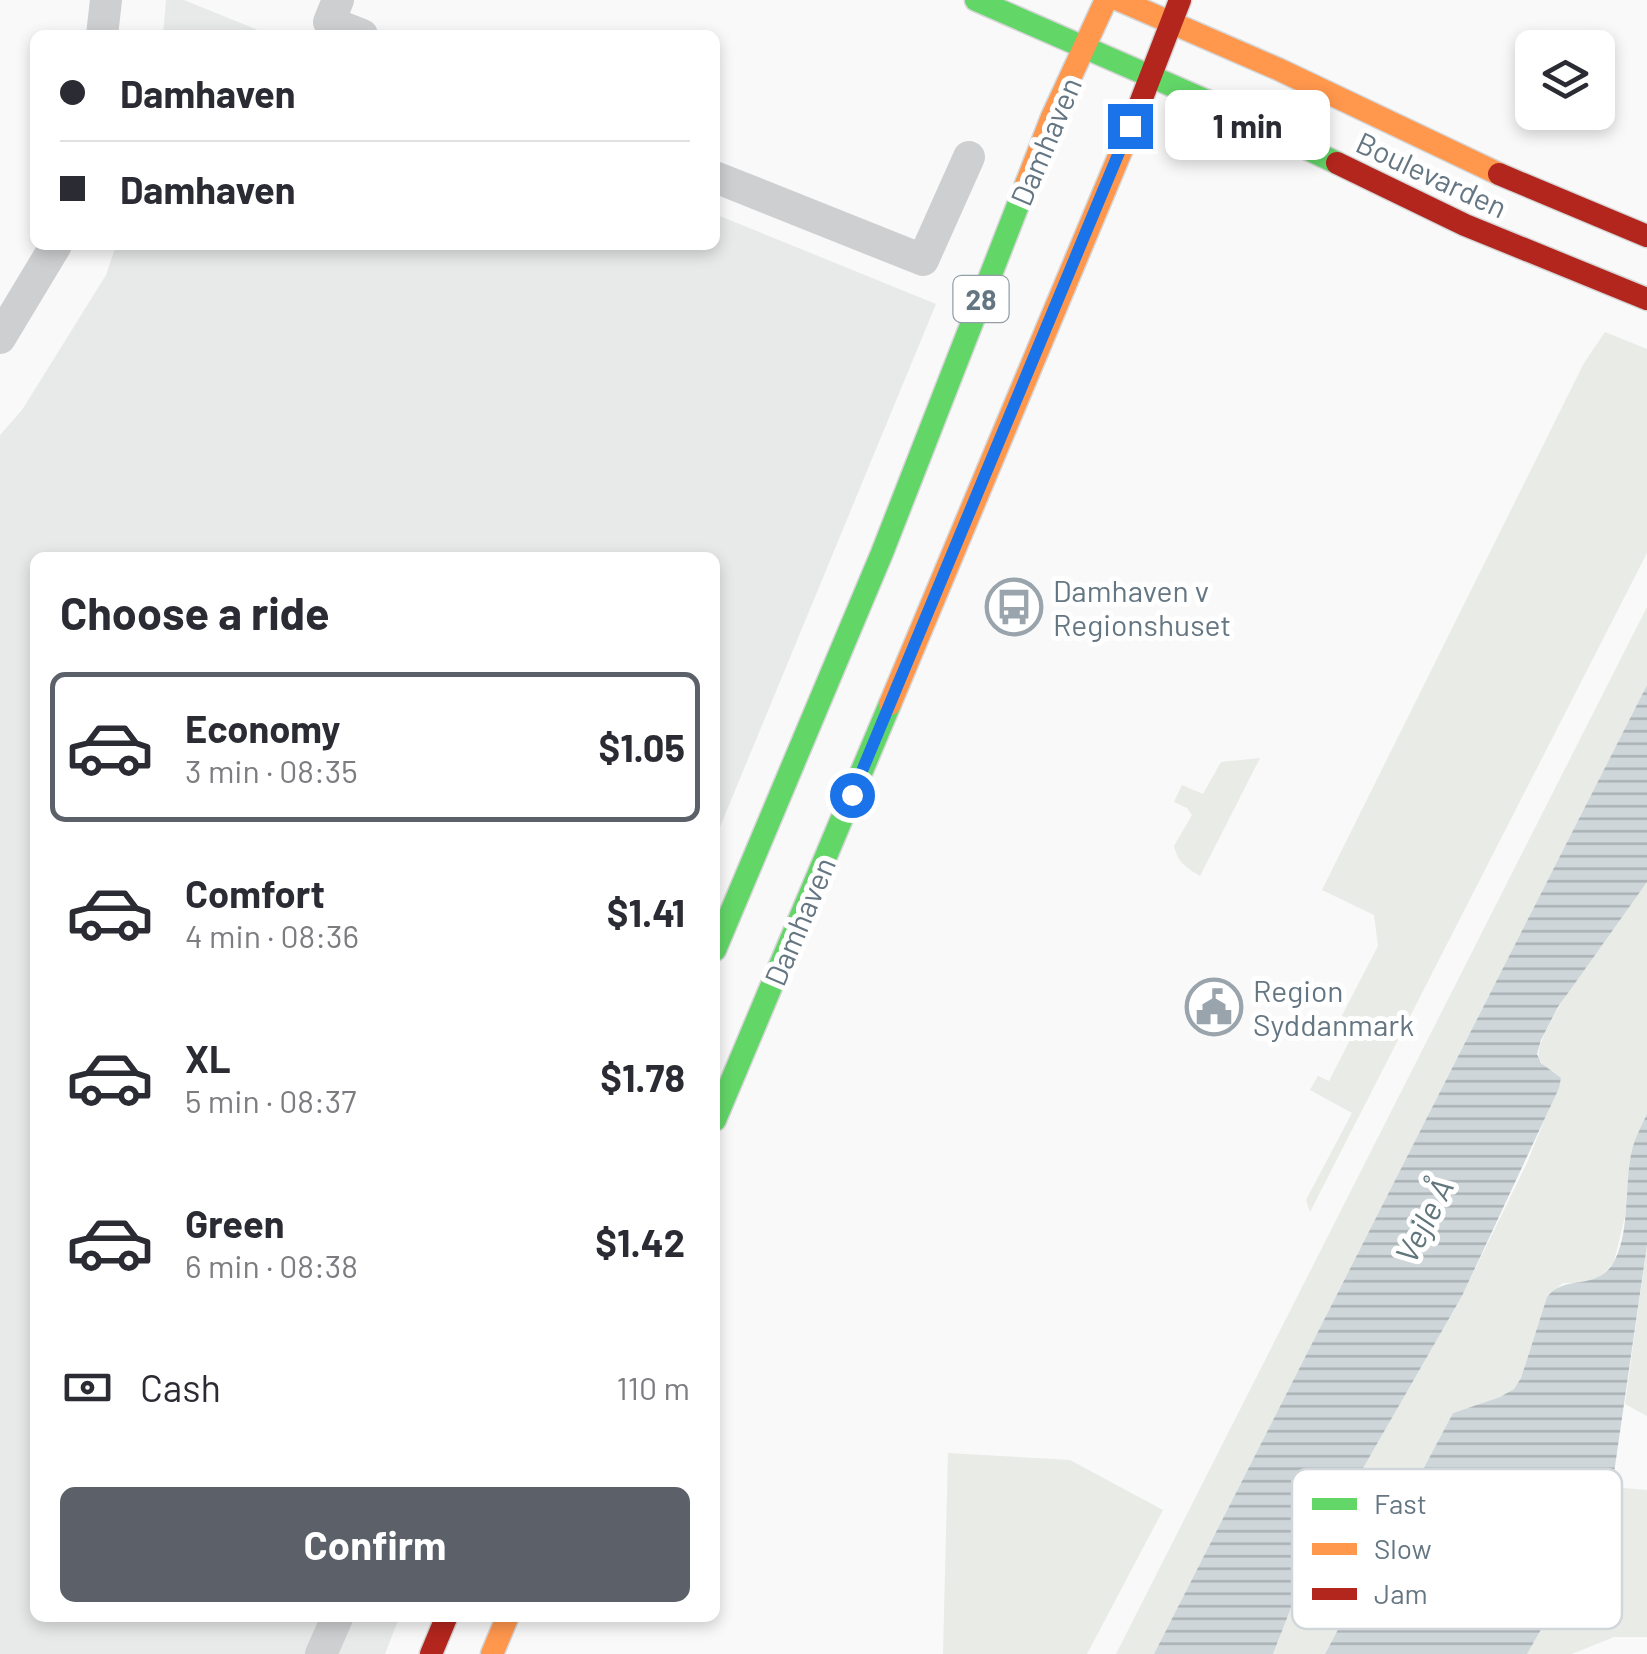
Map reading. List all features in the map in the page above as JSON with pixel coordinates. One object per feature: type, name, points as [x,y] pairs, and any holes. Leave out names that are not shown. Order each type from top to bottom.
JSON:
[{"type":"main road","name":"Boulevarden","points":[[976,0],[1150,76],[1465,225],[1647,299]]},
{"type":"main road","name":"Damhaven","points":[[720,938],[882,553],[1052,117],[1106,0]]},
{"type":"main road","name":"Boulevarden","points":[[1119,0],[1278,68],[1490,170],[1647,236]]},
{"type":"main road","name":"Damhaven","points":[[720,1108],[1093,221],[1180,0]]},
{"type":"main road","points":[[432,1654],[444,1622]]},
{"type":"main road","points":[[492,1654],[505,1622]]},
{"type":"street","points":[[103,30],[106,0]]},
{"type":"street","points":[[338,0],[329,22],[349,30]]},
{"type":"street","points":[[720,179],[923,260],[970,157]]},
{"type":"street","points":[[0,338],[53,250]]},
{"type":"street","points":[[321,1654],[335,1622]]},
{"type":"shaded area","points":[[166,0],[184,0],[258,30],[163,30]]},
{"type":"shaded area","points":[[720,216],[936,304],[720,827],[720,552],[30,552],[30,1622],[397,1622],[385,1654],[0,1654],[0,435],[22,410],[106,275],[114,250],[720,250]]},
{"type":"shaded area","points":[[1605,332],[1647,349],[1647,553],[1310,1212],[1306,1200],[1352,1113],[1310,1090],[1318,1076],[1329,1081],[1352,1036],[1337,1025],[1378,946],[1374,915],[1322,890],[1584,363]]},
{"type":"shaded area","points":[[1647,607],[1647,685],[1154,1654],[1116,1654]]},
{"type":"shaded area","points":[[1260,758],[1200,876],[1183,864],[1174,846],[1192,815],[1174,802],[1182,785],[1203,794],[1221,762]]},
{"type":"shaded area","points":[[1647,882],[1647,1114],[1632,1150],[1627,1208],[1614,1262],[1600,1278],[1589,1283],[1563,1283],[1547,1297],[1514,1389],[1453,1413],[1423,1469],[1363,1469],[1462,1296],[1527,1163],[1561,1079],[1539,1058],[1541,1044],[1583,970]]},
{"type":"shaded area","points":[[1647,1245],[1647,1416],[1625,1404]]},
{"type":"shaded area","points":[[948,1453],[1070,1460],[1163,1510],[1087,1654],[943,1654]]},
{"type":"shaded area","points":[[1622,1488],[1647,1490],[1647,1637],[1614,1637],[1572,1654],[1527,1654],[1542,1629],[1622,1629]]},
{"type":"shaded area","points":[[1292,1605],[1292,1629],[1338,1629],[1325,1654],[1273,1654]]},
{"type":"water","name":"Vejle Å","points":[[1647,685],[1647,882],[1558,1007],[1541,1040],[1537,1054],[1541,1063],[1561,1078],[1559,1088],[1462,1296],[1363,1469],[1292,1469],[1292,1605],[1273,1654],[1154,1654]]},
{"type":"water","points":[[1647,1114],[1647,1245],[1615,1469],[1423,1469],[1453,1413],[1514,1389],[1547,1297],[1562,1286],[1597,1278],[1612,1265],[1625,1224],[1630,1163]]},
{"type":"water","points":[[1338,1629],[1541,1629],[1527,1654],[1325,1654]]},
{"type":"traffic: fast","points":[[976,0],[1214,104],[1337,163]]},
{"type":"traffic: fast","points":[[720,938],[882,553],[1027,182]]},
{"type":"traffic: fast","points":[[720,1108],[890,704]]},
{"type":"traffic: slow","points":[[1027,182],[1106,0]]},
{"type":"traffic: slow","points":[[1119,0],[1278,69],[1499,174]]},
{"type":"traffic: slow","points":[[890,704],[1127,137]]},
{"type":"traffic: slow","points":[[492,1654],[505,1622]]},
{"type":"traffic: jam","points":[[1127,137],[1180,0]]},
{"type":"traffic: jam","points":[[1337,163],[1465,225],[1647,299]]},
{"type":"traffic: jam","points":[[1499,174],[1647,236]]},
{"type":"traffic: jam","points":[[431,1654],[444,1622]]},
{"type":"place","name":"Damhaven v Regionshuset","points":[[1014,607]]},
{"type":"place","name":"Region Syddanmark","points":[[1214,1007]]},
{"type":"route","points":[[852,795],[1130,126]]}]
